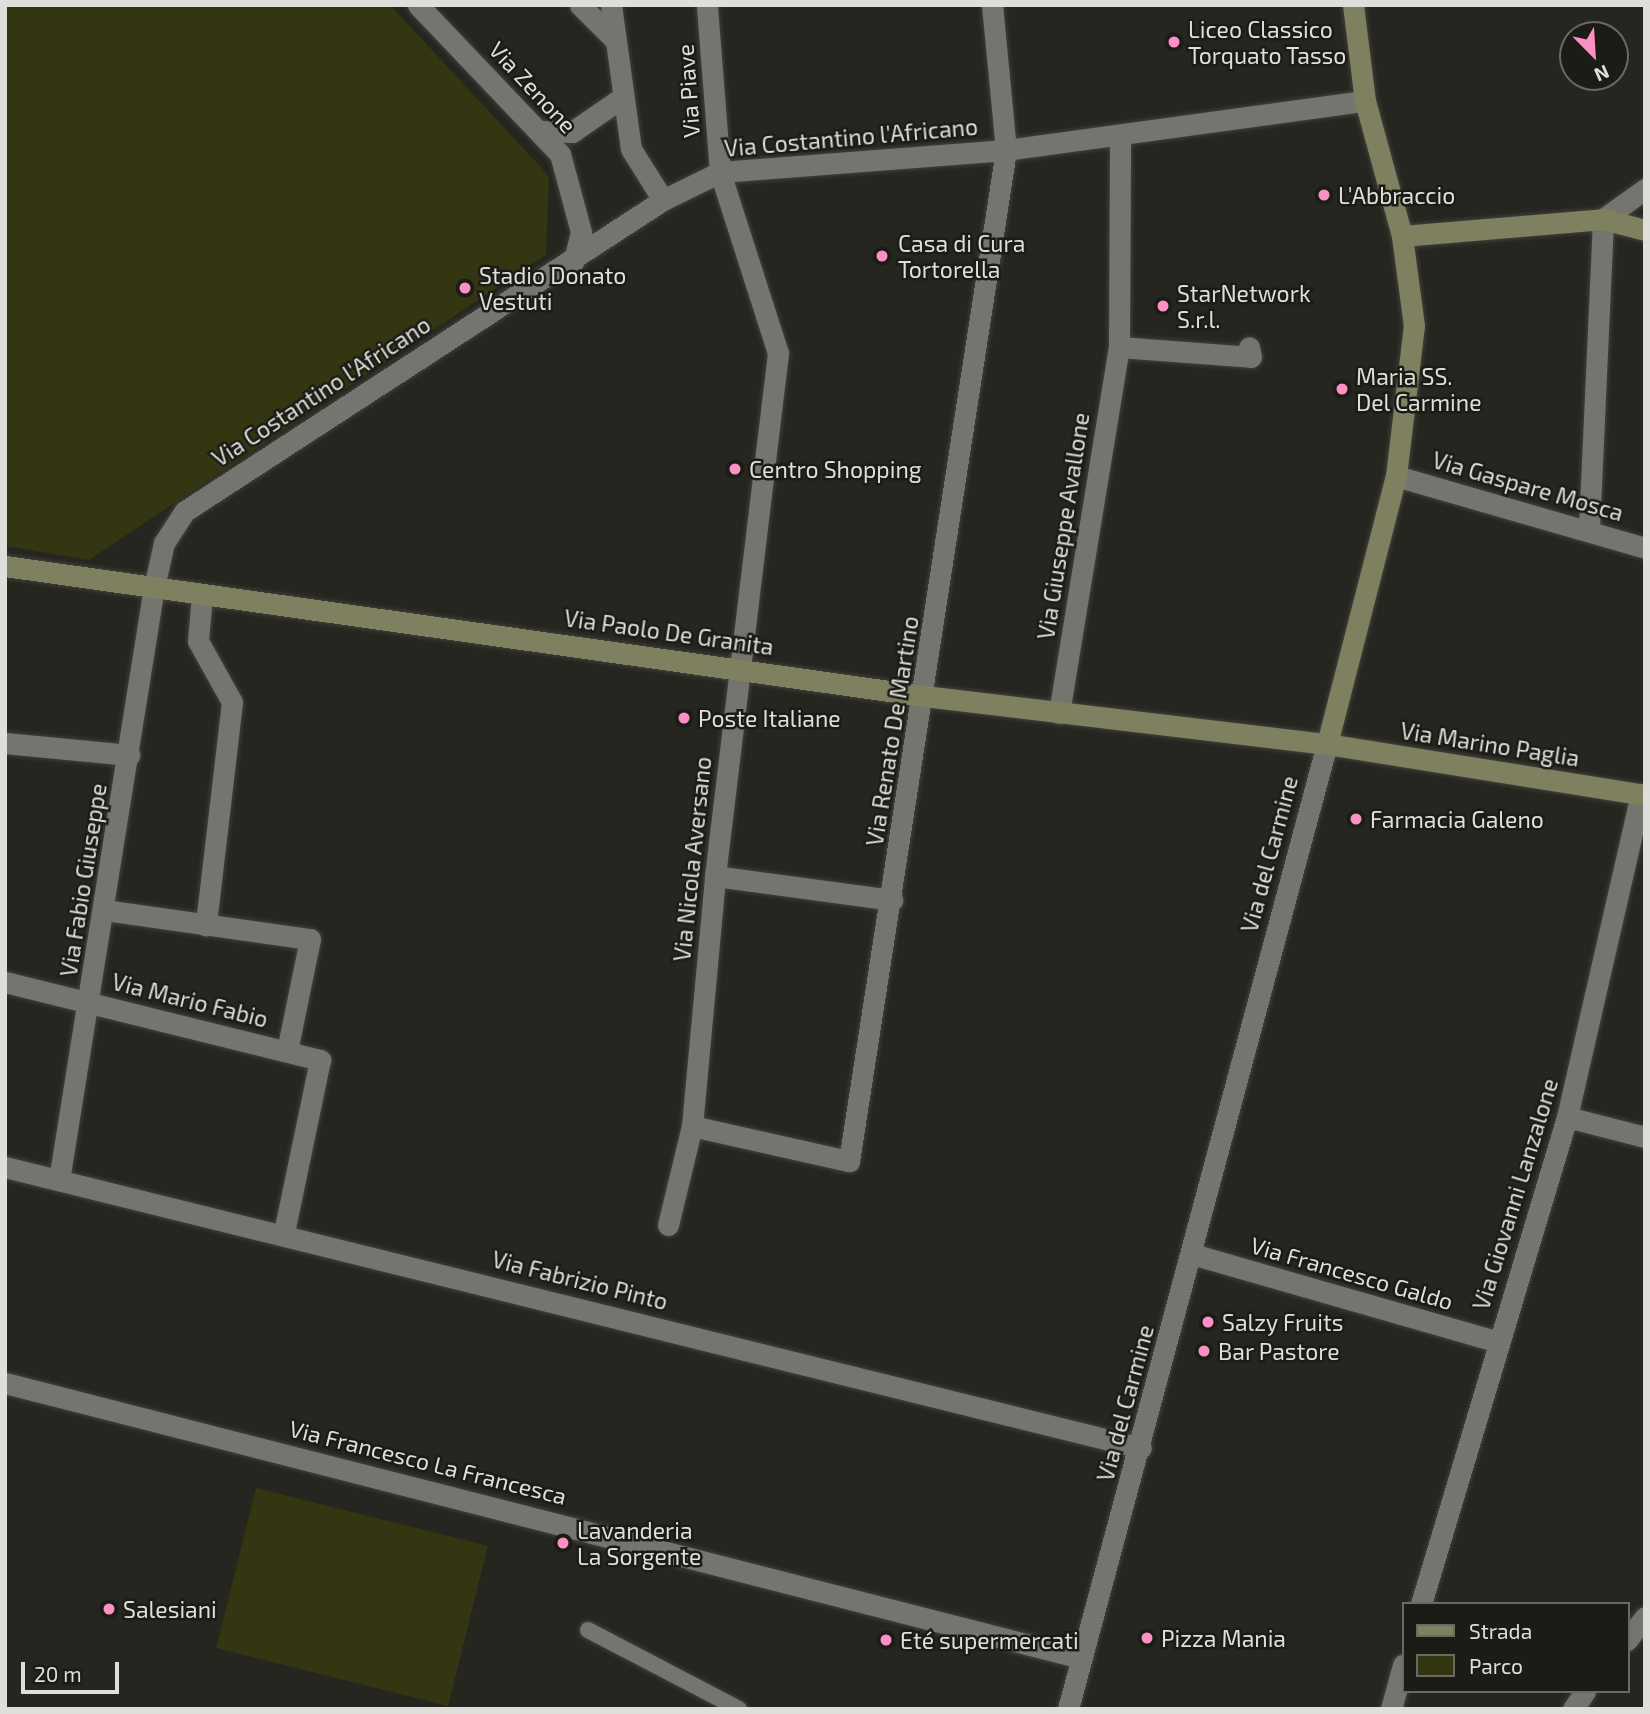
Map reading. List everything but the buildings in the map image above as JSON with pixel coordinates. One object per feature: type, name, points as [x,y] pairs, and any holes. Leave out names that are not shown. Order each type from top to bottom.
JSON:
[{"type":"street","name":"Via Zenone","points":[[418,5],[542,131],[560,154],[574,191],[582,232],[574,261]]},
{"type":"street","points":[[580,5],[615,40]]},
{"type":"street","points":[[611,5],[620,99],[631,149],[663,200]]},
{"type":"street","name":"Via Piave","points":[[707,5],[720,172]]},
{"type":"street","name":"Via Renato De Martino","points":[[692,1126],[849,1161],[924,696],[1006,150],[992,5]]},
{"type":"street","name":"Via del Carmine","points":[[1068,1709],[1141,1448],[1396,476],[1414,326],[1402,236],[1365,101],[1353,5]]},
{"type":"street","points":[[542,131],[572,132],[620,99]]},
{"type":"street","name":"Via Costantino l'Africano","points":[[154,587],[164,543],[185,511],[574,261],[663,200],[720,172],[1006,150],[1365,101]]},
{"type":"street","name":"Via Giuseppe Avallone","points":[[1059,713],[1119,347],[1120,136]]},
{"type":"street","name":"Via Nicola Aversano","points":[[668,1225],[692,1126],[715,876],[778,353],[720,172]]},
{"type":"street","points":[[1603,219],[1645,189]]},
{"type":"street","points":[[1589,529],[1603,219]]},
{"type":"street","points":[[1402,236],[1603,219],[1645,230]]},
{"type":"street","points":[[1119,347],[1250,352]]},
{"type":"street","name":"Via Gaspare Mosca","points":[[1396,476],[1589,529],[1645,548]]},
{"type":"street","name":"Via Paolo De Granita","points":[[5,566],[740,667],[924,696],[1327,744]]},
{"type":"street","name":"Via Fabio Giuseppe","points":[[59,1180],[91,1002],[154,587]]},
{"type":"street","points":[[202,595],[198,640],[232,702],[206,925]]},
{"type":"street","points":[[5,743],[128,755]]},
{"type":"street","name":"Via Marino Paglia","points":[[1327,744],[1643,794]]},
{"type":"street","name":"Via Giovanni Lanzalone","points":[[1422,1602],[1567,1117],[1643,794]]},
{"type":"street","points":[[715,876],[892,900]]},
{"type":"street","points":[[105,910],[310,939],[287,1051]]},
{"type":"street","name":"Via Mario Fabio","points":[[5,982],[320,1060],[284,1233]]},
{"type":"street","points":[[1567,1117],[1645,1137]]},
{"type":"street","name":"Via Fabrizio Pinto","points":[[5,1167],[284,1233],[1141,1448]]},
{"type":"street","name":"Via Francesco Galdo","points":[[1192,1254],[1498,1342]]},
{"type":"street","name":"Via Francesco La Francesca","points":[[5,1383],[1081,1658]]},
{"type":"street","points":[[1629,1638],[1645,1618]]},
{"type":"street","points":[[1391,1709],[1402,1669]]},
{"type":"street","points":[[1573,1709],[1584,1693]]},
{"type":"lane","points":[[588,1630],[739,1709]]},
{"type":"green space","points":[[5,5],[390,5],[549,176],[546,255],[89,560],[5,546]]},
{"type":"green space","points":[[256,1488],[488,1546],[448,1706],[216,1648]]},
{"type":"place","name":"Liceo Classico Torquato Tasso","points":[[1174,42]]},
{"type":"place","name":"L'Abbraccio","points":[[1324,195]]},
{"type":"place","name":"Casa di Cura Tortorella","points":[[882,256]]},
{"type":"place","name":"Stadio Donato Vestuti","points":[[465,288]]},
{"type":"place","name":"StarNetwork S.r.l.","points":[[1163,306]]},
{"type":"place","name":"Maria SS. Del Carmine","points":[[1342,389]]},
{"type":"place","name":"Centro Shopping","points":[[735,469]]},
{"type":"place","name":"Poste Italiane","points":[[684,718]]},
{"type":"place","name":"Farmacia Galeno","points":[[1356,819]]},
{"type":"place","name":"Salzy Fruits","points":[[1208,1322]]},
{"type":"place","name":"Bar Pastore","points":[[1204,1351]]},
{"type":"place","name":"Lavanderia La Sorgente","points":[[563,1543]]},
{"type":"place","name":"Salesiani","points":[[109,1609]]},
{"type":"place","name":"Pizza Mania","points":[[1147,1638]]},
{"type":"place","name":"Eté supermercati","points":[[886,1640]]}]
